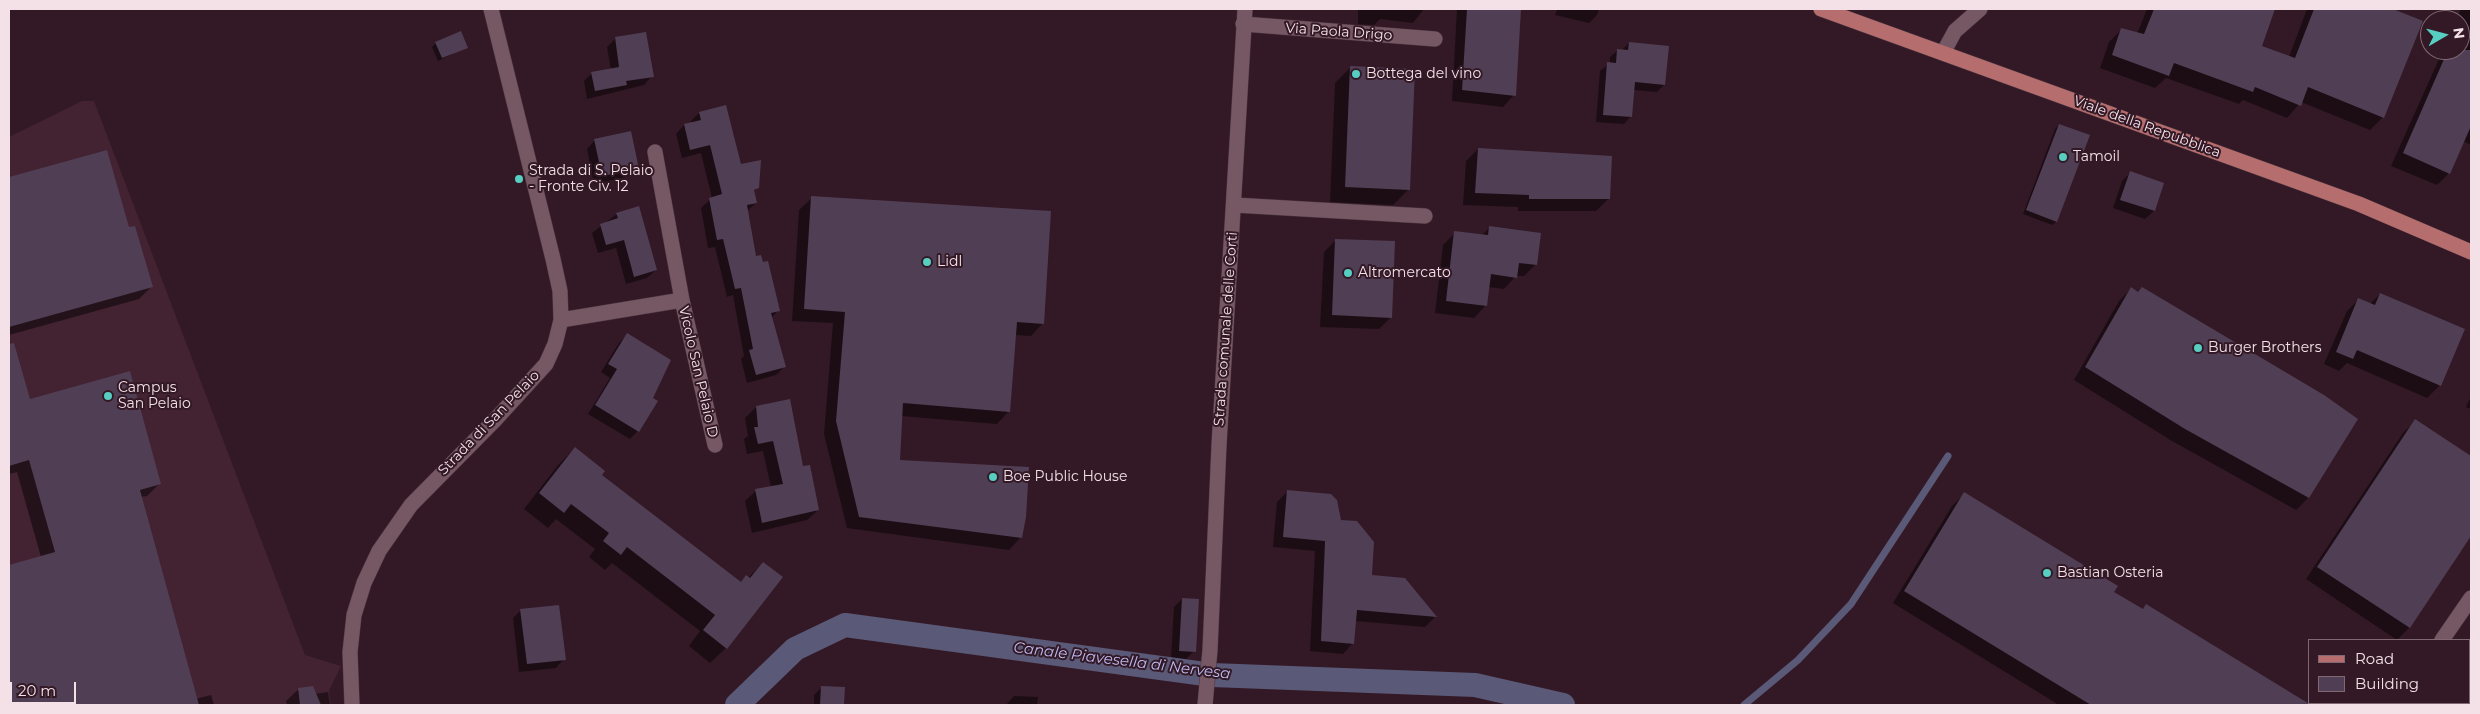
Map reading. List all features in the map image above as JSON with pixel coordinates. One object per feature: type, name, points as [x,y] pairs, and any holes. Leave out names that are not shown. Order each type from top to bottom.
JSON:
[{"type":"main road","name":"Viale della Repubblica","points":[[1821,9],[2350,200],[2471,252]]},
{"type":"street","name":"Strada di San Pelaio","points":[[352,705],[350,652],[354,615],[364,583],[379,551],[411,505],[494,421],[546,364],[555,344],[561,320],[560,291],[553,258],[491,9]]},
{"type":"street","name":"Strada comunale delle Corti","points":[[1205,705],[1208,689],[1219,445],[1244,9]]},
{"type":"street","points":[[1942,53],[1955,31],[1980,9]]},
{"type":"street","name":"Via Paola Drigo","points":[[1243,24],[1435,39]]},
{"type":"street","name":"Vicolo San Pelaio D","points":[[655,152],[682,300],[715,445]]},
{"type":"street","points":[[1234,205],[1424,216]]},
{"type":"street","name":"Vicolo San Pelaio D","points":[[561,320],[682,300]]},
{"type":"street","points":[[2443,639],[2471,598]]},
{"type":"shaded area","name":"Campus San Pelaio","points":[[82,101],[94,101],[305,655],[341,666],[329,691],[331,705],[9,705],[9,137]]},
{"type":"building","points":[[1467,9],[1521,9],[1516,96],[1462,90]]},
{"type":"building","points":[[2154,9],[2275,9],[2262,46],[2295,58],[2314,9],[2393,9],[2420,20],[2420,28],[2384,118],[2308,87],[2301,106],[2255,87],[2253,92],[2174,63],[2169,76],[2112,55],[2121,28],[2144,34]]},
{"type":"building","points":[[461,31],[468,48],[442,58],[435,42]]},
{"type":"building","points":[[646,32],[654,77],[626,81],[627,85],[595,91],[591,72],[619,67],[615,37]]},
{"type":"building","points":[[1629,42],[1669,46],[1665,85],[1635,82],[1632,117],[1603,115],[1607,62],[1616,63],[1617,49],[1628,50]]},
{"type":"building","points":[[2471,50],[2471,126],[2450,174],[2403,153],[2444,60],[2470,60]]},
{"type":"building","points":[[1350,66],[1415,69],[1410,190],[1345,187]]},
{"type":"building","points":[[726,105],[741,164],[761,160],[759,188],[754,190],[757,203],[747,205],[756,256],[761,255],[763,262],[768,261],[780,311],[771,313],[786,367],[756,375],[749,350],[753,349],[741,288],[735,289],[723,239],[717,240],[709,198],[722,194],[710,145],[690,150],[684,124],[701,120],[699,112]]},
{"type":"building","points":[[2059,124],[2090,135],[2057,222],[2026,210]]},
{"type":"building","points":[[631,131],[639,169],[602,176],[594,139]]},
{"type":"building","points":[[1478,148],[1612,156],[1610,199],[1529,199],[1529,195],[1475,193]]},
{"type":"building","points":[[107,150],[129,227],[135,226],[153,287],[9,327],[9,177]]},
{"type":"building","points":[[2130,171],[2164,183],[2155,211],[2120,200]]},
{"type":"building","points":[[811,196],[1051,211],[1044,324],[1017,322],[1010,412],[903,403],[900,460],[1029,467],[1026,517],[1022,538],[859,517],[836,421],[845,312],[804,309]]},
{"type":"building","points":[[639,206],[657,270],[634,277],[624,240],[606,245],[600,224],[618,218],[616,213]]},
{"type":"building","points":[[1489,226],[1541,233],[1537,265],[1519,263],[1517,278],[1491,274],[1487,306],[1446,301],[1454,231],[1488,235]]},
{"type":"building","points":[[1335,239],[1395,241],[1392,318],[1332,315]]},
{"type":"building","points":[[2131,287],[2138,292],[2142,287],[2324,395],[2358,419],[2309,498],[2185,429],[2085,367]]},
{"type":"building","points":[[2380,293],[2465,329],[2441,386],[2357,350],[2353,359],[2336,352],[2358,298],[2375,305]]},
{"type":"building","points":[[627,333],[671,360],[653,398],[658,401],[639,432],[595,405],[617,369],[608,364]]},
{"type":"building","points":[[14,343],[30,399],[130,371],[161,484],[140,490],[199,705],[13,705],[9,689],[9,565],[55,552],[29,460],[9,466],[9,344]]},
{"type":"building","points":[[790,399],[803,466],[810,465],[819,510],[762,523],[755,489],[783,484],[773,441],[758,444],[754,427],[758,427],[756,406]]},
{"type":"building","points":[[2415,419],[2471,456],[2471,536],[2410,628],[2317,567]]},
{"type":"building","points":[[575,447],[605,471],[602,475],[741,582],[746,575],[750,578],[763,562],[783,577],[727,649],[703,630],[715,615],[627,547],[621,555],[603,541],[609,533],[571,504],[564,513],[539,493]]},
{"type":"building","points":[[1287,490],[1331,494],[1337,500],[1341,520],[1357,521],[1374,542],[1372,575],[1405,578],[1437,617],[1357,610],[1354,644],[1321,641],[1325,541],[1283,537]]},
{"type":"building","points":[[1964,492],[2118,586],[2114,592],[2143,609],[2146,604],[2311,705],[2091,705],[1904,591]]},
{"type":"building","points":[[1182,598],[1199,599],[1196,652],[1179,651]]},
{"type":"building","points":[[559,605],[566,660],[527,664],[520,609]]},
{"type":"building","points":[[313,686],[321,705],[300,705],[298,688]]},
{"type":"building","points":[[821,686],[845,687],[844,705],[820,705]]},
{"type":"waterway","points":[[1744,705],[1798,660],[1851,604],[1948,456]]},
{"type":"waterway","name":"Canale Piavesella di Nervesa","points":[[737,705],[795,649],[845,625],[1212,675],[1475,685],[1563,705]]},
{"type":"place","name":"Bottega del vino","points":[[1356,74]]},
{"type":"place","name":"Tamoil","points":[[2063,157]]},
{"type":"place","name":"Strada di S. Pelaio - Fronte Civ. 12","points":[[519,179]]},
{"type":"place","name":"Lidl","points":[[927,262]]},
{"type":"place","name":"Altromercato","points":[[1348,273]]},
{"type":"place","name":"Burger Brothers","points":[[2198,348]]},
{"type":"place","name":"Campus San Pelaio","points":[[108,396]]},
{"type":"place","name":"Boe Public House","points":[[993,477]]},
{"type":"place","name":"Bastian Osteria","points":[[2047,573]]}]
